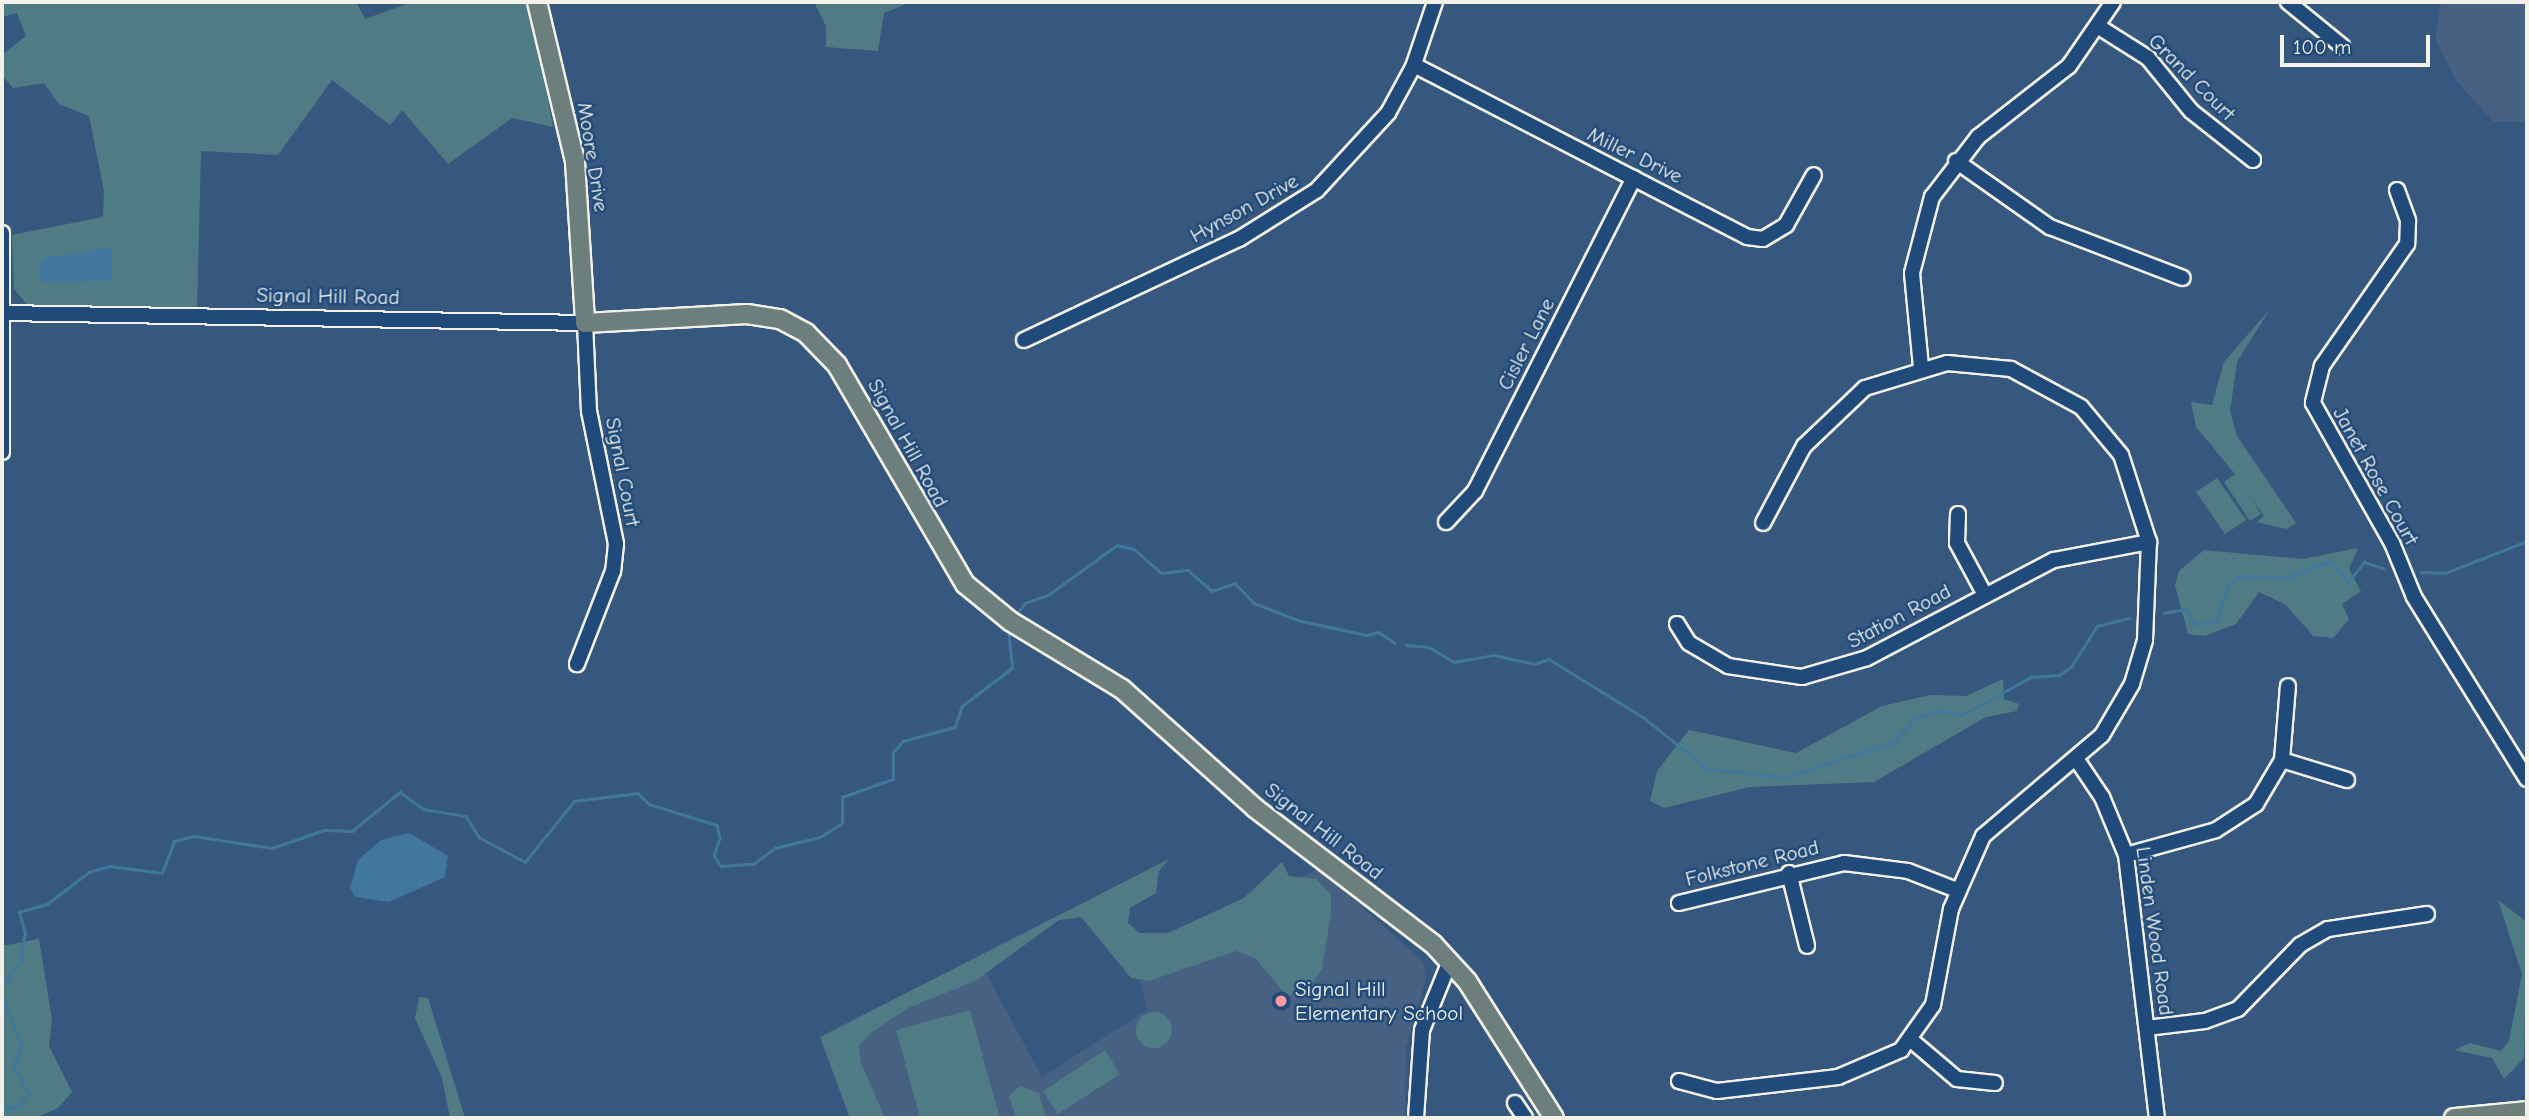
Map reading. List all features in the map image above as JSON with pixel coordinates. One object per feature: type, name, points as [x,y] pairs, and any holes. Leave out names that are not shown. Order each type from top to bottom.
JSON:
[{"type":"main road","name":"Moore Drive","points":[[537,2],[575,162],[585,323]]},
{"type":"main road","name":"Signal Hill Road","points":[[585,323],[747,314],[780,319],[806,333],[837,365],[947,560],[978,598],[1122,689],[1255,808],[1450,961],[1554,1118]]},
{"type":"main road","points":[[2454,1118],[2527,1111]]},
{"type":"street","name":"Hynson Drive","points":[[1024,340],[1239,239],[1308,198],[1375,131],[1414,65],[1435,2]]},
{"type":"street","points":[[1921,367],[1911,294],[1914,251],[1933,197],[1956,160],[1995,123],[2051,85],[2098,27],[2113,2]]},
{"type":"street","points":[[2288,2],[2342,46]]},
{"type":"street","name":"Grand Court","points":[[2098,27],[2148,58],[2191,111],[2253,160]]},
{"type":"street","name":"Miller Drive","points":[[1414,65],[1756,239],[1786,225],[1814,175]]},
{"type":"street","points":[[1956,160],[2050,227],[2183,278]]},
{"type":"street","name":"Cisler Lane","points":[[1446,522],[1475,491],[1633,178]]},
{"type":"street","name":"Janet Rose Court","points":[[2397,190],[2408,221],[2407,244],[2322,366],[2314,385],[2315,412],[2392,543],[2414,597],[2527,779]]},
{"type":"street","points":[[2,233],[2,452]]},
{"type":"street","name":"Signal Hill Road","points":[[4,313],[585,323]]},
{"type":"street","name":"Signal Court","points":[[578,664],[613,571],[615,544],[589,411],[585,323]]},
{"type":"street","points":[[1679,1081],[1717,1091],[1838,1077],[1872,1067],[1911,1040],[1933,1005],[1957,890],[1989,830],[2077,760],[2113,720],[2139,662],[2149,542],[2121,455],[2081,407],[2011,369],[1968,363],[1921,367],[1877,382],[1830,416],[1795,461],[1763,523]]},
{"type":"street","points":[[1958,513],[1957,543],[1985,595]]},
{"type":"street","name":"Station Road","points":[[1677,624],[1689,643],[1728,666],[1802,677],[1867,659],[1985,595],[2073,554],[2149,542]]},
{"type":"street","points":[[2126,855],[2231,823],[2267,791],[2281,760],[2288,686]]},
{"type":"street","name":"Linden Wood Road","points":[[2077,760],[2102,797],[2126,855],[2157,1118]]},
{"type":"street","points":[[2281,760],[2347,780]]},
{"type":"street","name":"Folkstone Road","points":[[1679,903],[1789,873],[1868,863],[1957,890]]},
{"type":"street","points":[[1789,873],[1807,946]]},
{"type":"street","points":[[2147,1028],[2205,1021],[2238,1009],[2300,945],[2328,929],[2427,914]]},
{"type":"street","points":[[1416,1118],[1422,1030],[1450,961]]},
{"type":"street","points":[[1911,1040],[1957,1079],[1994,1083]]},
{"type":"street","points":[[1514,1103],[1525,1118]]},
{"type":"shaded area","points":[[2441,2],[2527,2],[2527,122],[2494,122],[2457,82],[2435,40]]},
{"type":"shaded area","points":[[112,247],[111,281],[44,282],[39,276],[42,258]]},
{"type":"shaded area","points":[[409,833],[448,856],[445,877],[389,902],[355,897],[350,888],[358,860],[381,840]]},
{"type":"shaded area","name":"Signal Hill Elementary School","points":[[1319,868],[1423,962],[1426,979],[1406,1047],[1405,1118],[857,1118],[827,1042],[979,960],[1042,1077],[1147,1010],[1138,972]]},
{"type":"green space","points":[[2,2],[356,2],[365,19],[412,2],[530,2],[553,127],[512,118],[448,164],[402,110],[390,125],[332,80],[278,155],[201,151],[197,311],[29,307],[14,289],[12,235],[103,217],[104,191],[89,116],[59,104],[44,83],[13,88],[2,75],[2,55],[26,36],[17,13],[2,17]]},
{"type":"green space","points":[[814,2],[911,2],[884,13],[878,51],[826,47],[826,26]]},
{"type":"green space","points":[[2270,309],[2237,362],[2230,411],[2237,436],[2296,523],[2286,529],[2257,522],[2264,516],[2250,496],[2261,514],[2250,521],[2224,482],[2235,474],[2196,427],[2191,402],[2212,405],[2224,362]]},
{"type":"green space","points":[[2217,478],[2246,520],[2225,534],[2196,492]]},
{"type":"green space","points":[[2358,548],[2349,569],[2361,591],[2342,604],[2349,619],[2333,638],[2313,636],[2286,605],[2259,592],[2236,624],[2205,636],[2188,634],[2175,585],[2179,571],[2204,550],[2303,559]]},
{"type":"green space","points":[[2003,679],[2004,699],[2019,704],[2017,711],[1986,717],[1874,782],[1750,787],[1664,808],[1650,801],[1657,771],[1689,730],[1796,753],[1882,706],[1931,695],[1966,696]]},
{"type":"green space","points":[[1169,859],[1159,871],[1156,893],[1130,908],[1128,923],[1140,933],[1168,933],[1244,898],[1282,862],[1289,876],[1316,879],[1331,895],[1331,913],[1322,969],[1310,986],[1288,997],[1255,958],[1236,951],[1149,981],[1131,978],[1081,917],[1059,920],[975,981],[908,1008],[869,1034],[859,1046],[861,1063],[885,1118],[850,1118],[820,1037]]},
{"type":"green space","points":[[2498,900],[2527,922],[2524,1058],[2504,1079],[2492,1058],[2454,1050],[2470,1043],[2501,1051],[2509,1041],[2522,974]]},
{"type":"green space","points":[[39,939],[52,1020],[49,1046],[72,1092],[58,1108],[35,1118],[2,1118],[2,946]]},
{"type":"green space","points":[[419,997],[428,998],[465,1118],[450,1118],[442,1078],[415,1018]]},
{"type":"green space","points":[[970,1010],[1000,1118],[920,1118],[896,1030]]},
{"type":"green space","points":[[1154,1012],[1167,1017],[1172,1030],[1167,1043],[1154,1048],[1141,1043],[1136,1030],[1141,1017]]},
{"type":"green space","points":[[1105,1050],[1120,1074],[1058,1114],[1043,1091]]},
{"type":"green space","points":[[1020,1086],[1039,1093],[1046,1118],[1016,1118],[1009,1096]]},
{"type":"waterway","points":[[2421,572],[2445,573],[2527,541]]},
{"type":"waterway","points":[[1016,615],[1025,603],[1048,595],[1117,545],[1134,549],[1162,573],[1188,570],[1212,591],[1235,583],[1254,603],[1301,621],[1367,635],[1379,632],[1395,643]]},
{"type":"waterway","points":[[2164,613],[2186,609],[2195,624],[2216,622],[2227,585],[2239,576],[2288,577],[2332,561],[2348,582],[2364,562],[2383,568]]},
{"type":"waterway","points":[[1406,645],[1429,647],[1454,662],[1494,655],[1535,664],[1549,659],[1643,717],[1708,769],[1786,777],[1893,743],[1914,719],[1940,711],[1962,715],[2031,677],[2059,675],[2071,667],[2097,626],[2129,618]]},
{"type":"waterway","points":[[2,987],[20,961],[25,933],[19,912],[47,904],[89,872],[110,866],[162,873],[174,841],[194,836],[272,848],[324,830],[352,831],[400,792],[423,809],[466,816],[479,837],[525,862],[574,801],[638,793],[649,804],[717,825],[720,838],[714,855],[721,866],[753,864],[775,848],[820,837],[842,823],[842,797],[893,779],[893,752],[903,741],[955,727],[962,706],[1012,668],[1008,628]]},
{"type":"waterway","points":[[2,998],[22,1046],[14,1066],[29,1094],[18,1107],[2,1108]]},
{"type":"place","name":"Signal Hill Elementary School","points":[[1281,1001]]}]
